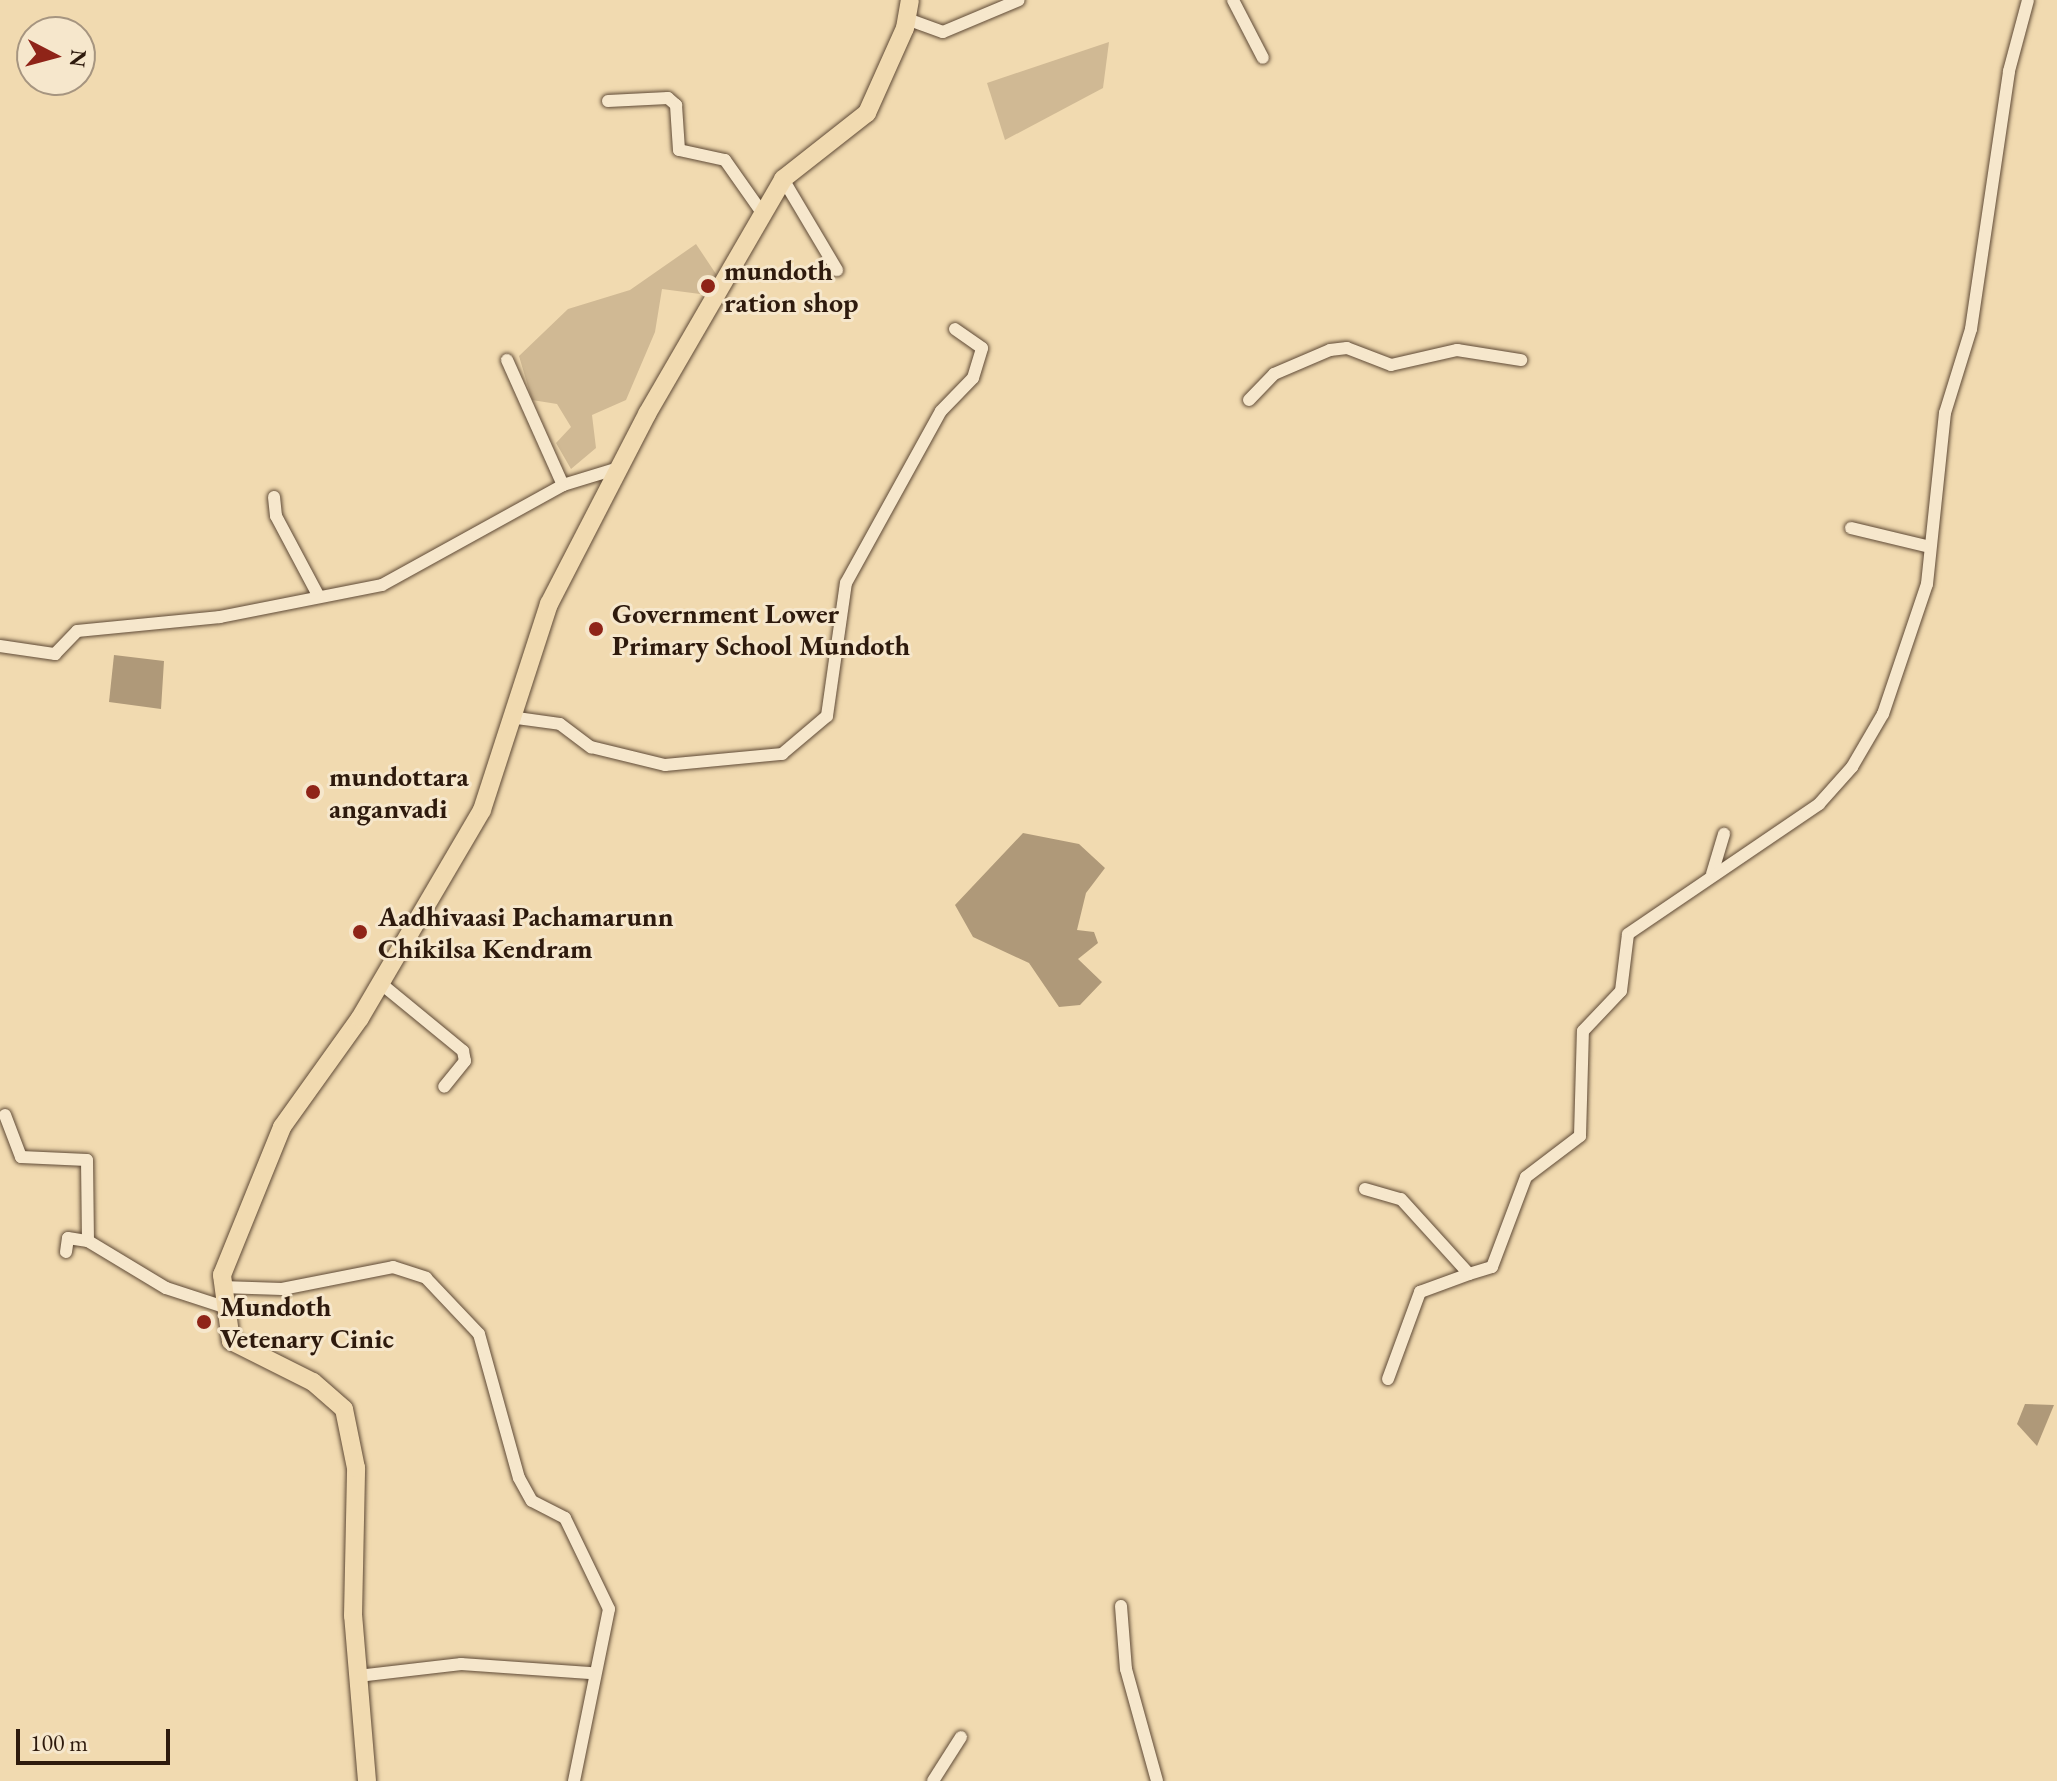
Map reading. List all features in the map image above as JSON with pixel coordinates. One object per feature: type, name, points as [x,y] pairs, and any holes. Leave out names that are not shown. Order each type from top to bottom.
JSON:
[{"type":"main road","points":[[367,1781],[358,1676],[356,1468],[344,1409],[313,1382],[231,1341],[221,1306],[222,1287],[282,1127],[379,982],[482,810],[517,718],[549,604],[619,468],[783,179],[867,113],[907,19],[910,0]]},
{"type":"street","points":[[907,19],[943,32],[1019,0]]},
{"type":"street","points":[[1233,0],[1263,58]]},
{"type":"street","points":[[1388,1379],[1420,1292],[1498,1261],[1526,1177],[1580,1136],[1583,1031],[1621,991],[1628,934],[1712,874],[1781,835],[1852,767],[1883,714],[1927,584],[1926,546],[1945,413],[1971,329],[2009,71],[2028,0]]},
{"type":"street","points":[[608,101],[668,98],[676,105],[679,150],[725,160],[763,214]]},
{"type":"street","points":[[783,179],[837,270]]},
{"type":"street","points":[[517,718],[560,724],[591,747],[665,765],[782,754],[827,716],[846,583],[941,411],[973,378],[982,348],[955,329]]},
{"type":"street","points":[[1249,400],[1274,374],[1330,350],[1347,348],[1391,365],[1457,350],[1521,360]]},
{"type":"street","points":[[507,360],[563,485]]},
{"type":"street","points":[[0,646],[55,654],[77,631],[220,617],[318,595],[382,585],[563,485],[619,468]]},
{"type":"street","points":[[274,497],[276,516],[318,595]]},
{"type":"street","points":[[1851,528],[1926,546]]},
{"type":"street","points":[[1712,874],[1724,834]]},
{"type":"street","points":[[379,982],[463,1051],[465,1061],[444,1087]]},
{"type":"street","points":[[5,1115],[21,1157],[87,1160],[88,1241]]},
{"type":"street","points":[[1365,1189],[1401,1199],[1469,1274]]},
{"type":"street","points":[[66,1252],[68,1238],[88,1241],[166,1288],[221,1306]]},
{"type":"street","points":[[222,1287],[282,1289],[393,1267],[426,1278],[479,1334],[519,1478],[532,1501],[565,1518],[609,1609],[590,1673],[574,1781]]},
{"type":"street","points":[[1121,1606],[1126,1669],[1157,1781]]},
{"type":"street","points":[[358,1676],[461,1664],[590,1673]]},
{"type":"street","points":[[933,1781],[961,1737]]},
{"type":"shaded area","points":[[1109,42],[1103,88],[1005,140],[987,83]]},
{"type":"shaded area","points":[[696,244],[724,286],[700,294],[662,289],[655,332],[626,400],[592,415],[596,448],[571,469],[556,443],[571,427],[557,404],[532,400],[519,356],[568,309],[630,290]]},
{"type":"shaded area","points":[[114,655],[164,661],[161,709],[109,702]]},
{"type":"shaded area","points":[[1023,833],[1079,844],[1105,868],[1086,893],[1077,930],[1094,932],[1098,943],[1078,959],[1102,982],[1080,1005],[1059,1007],[1029,963],[973,937],[955,905]]},
{"type":"shaded area","points":[[2025,1404],[2054,1405],[2037,1446],[2017,1424]]},
{"type":"place","name":"mundoth ration shop","points":[[708,286]]},
{"type":"place","name":"Government Lower Primary School Mundoth","points":[[596,629]]},
{"type":"place","name":"mundottara anganvadi","points":[[313,792]]},
{"type":"place","name":"Aadhivaasi Pachamarunn Chikilsa Kendram","points":[[360,932]]},
{"type":"place","name":"Mundoth Vetenary Cinic","points":[[204,1322]]}]
